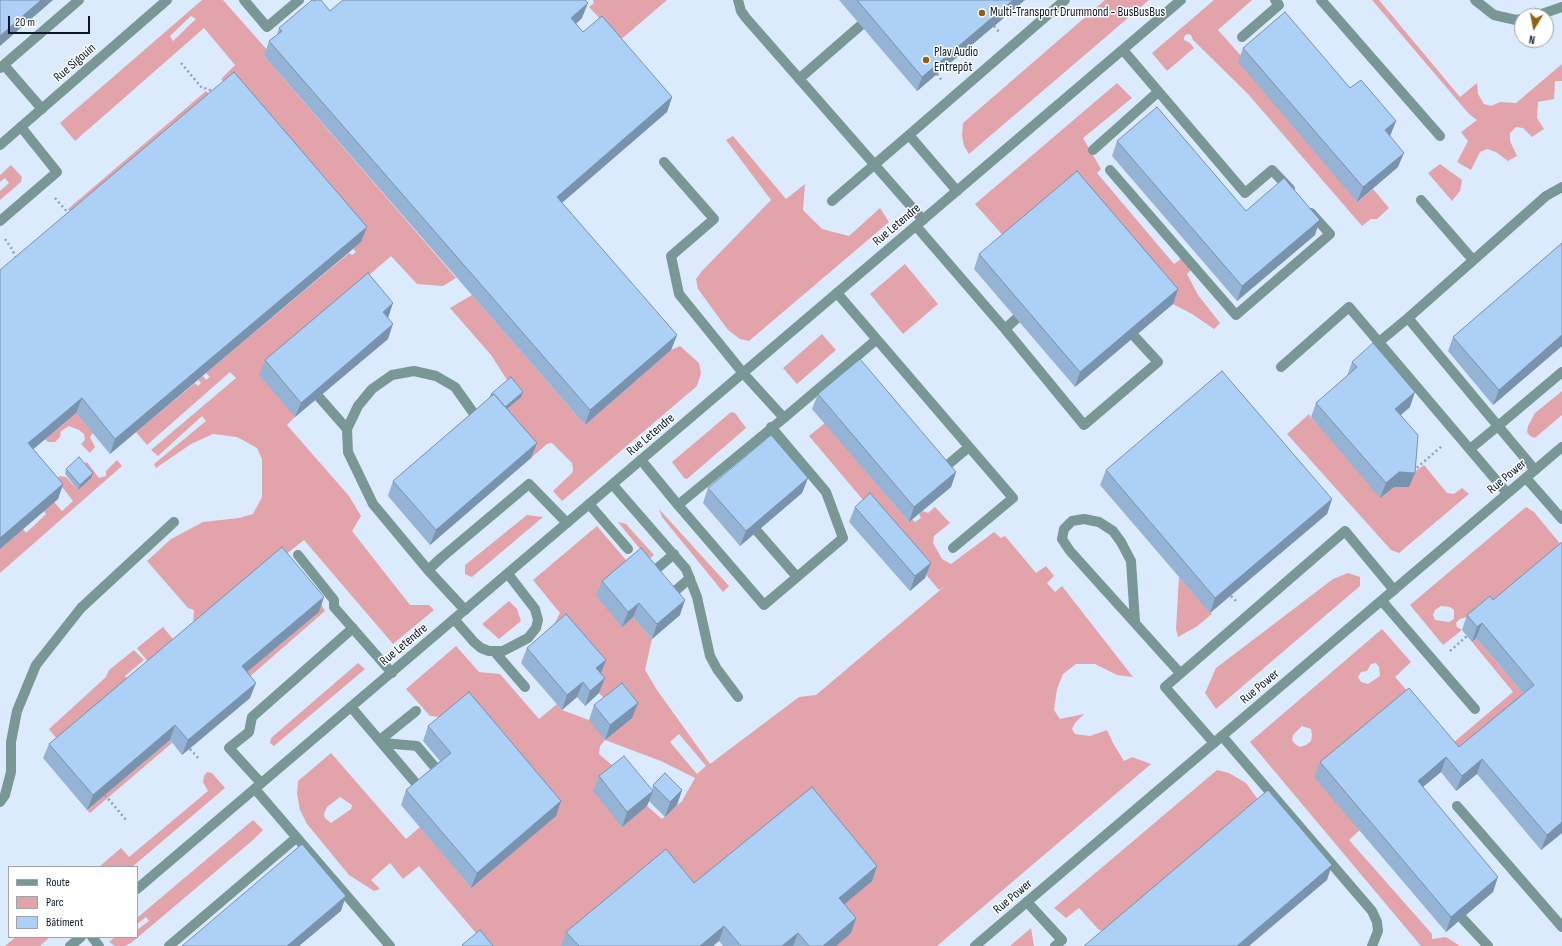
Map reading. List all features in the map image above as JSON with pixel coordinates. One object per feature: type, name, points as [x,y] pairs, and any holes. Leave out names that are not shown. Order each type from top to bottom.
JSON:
[{"type":"street","points":[[42,109],[2,67],[79,0]]},
{"type":"street","name":"Rue Sigouin","points":[[0,145],[167,0]]},
{"type":"street","points":[[244,0],[268,27],[299,0]]},
{"type":"street","points":[[738,0],[741,11],[746,18],[874,165],[1084,425],[1158,362],[1135,337]]},
{"type":"street","points":[[832,201],[1065,0]]},
{"type":"street","name":"Rue Letendre","points":[[138,888],[1181,0]]},
{"type":"street","points":[[1321,0],[1440,136]]},
{"type":"street","points":[[1475,0],[1494,15],[1514,20]]},
{"type":"street","points":[[1242,37],[1280,2]]},
{"type":"street","points":[[799,79],[861,25]]},
{"type":"street","points":[[1110,170],[1236,316],[1330,234],[1272,170],[1245,193],[1123,50]]},
{"type":"street","points":[[1093,150],[1158,92]]},
{"type":"street","points":[[0,221],[58,172],[20,127]]},
{"type":"street","points":[[909,135],[957,191]]},
{"type":"street","points":[[664,162],[714,219],[671,256],[679,294],[743,373],[784,418]]},
{"type":"street","points":[[1379,342],[1546,196],[1562,187]]},
{"type":"street","points":[[1421,200],[1473,260]]},
{"type":"street","points":[[837,293],[1013,498],[953,548]]},
{"type":"street","points":[[1281,367],[1349,307],[1507,493]]},
{"type":"street","points":[[1408,318],[1535,470]]},
{"type":"street","points":[[1005,329],[1016,319]]},
{"type":"street","points":[[678,504],[784,418],[876,340]]},
{"type":"street","points":[[466,610],[428,570],[373,504],[348,452],[347,429],[358,406],[372,389],[392,375],[414,370],[436,376],[455,388],[477,418]]},
{"type":"street","points":[[1470,449],[1562,372]]},
{"type":"street","points":[[320,397],[347,429]]},
{"type":"street","points":[[641,460],[764,605],[843,538],[826,492],[771,428]]},
{"type":"street","points":[[939,472],[969,447]]},
{"type":"street","name":"Rue Power","points":[[975,946],[1562,447]]},
{"type":"street","points":[[1526,478],[1562,519]]},
{"type":"street","points":[[428,570],[528,484],[567,523]]},
{"type":"street","points":[[613,485],[686,569],[697,598],[710,656],[717,670],[738,697]]},
{"type":"street","points":[[589,504],[628,549]]},
{"type":"street","points":[[1135,622],[1130,560],[1121,542],[1113,531],[1099,522],[1084,519],[1072,521],[1064,529],[1062,539],[1070,551],[1180,674]]},
{"type":"street","points":[[0,802],[6,795],[11,772],[11,742],[17,711],[36,665],[81,608],[174,522]]},
{"type":"street","points":[[757,531],[797,577]]},
{"type":"street","points":[[1214,744],[1165,687],[1345,531],[1394,590]]},
{"type":"street","points":[[647,577],[674,554]]},
{"type":"street","points":[[298,555],[334,600],[334,607],[392,672]]},
{"type":"street","points":[[454,619],[481,648],[494,651],[503,651],[514,647],[528,638],[534,630],[538,620],[535,609],[508,574]]},
{"type":"street","points":[[666,599],[690,578]]},
{"type":"street","points":[[1382,601],[1475,709]]},
{"type":"street","points":[[353,628],[252,717],[249,732],[229,748],[296,838],[390,946]]},
{"type":"street","points":[[534,630],[541,638]]},
{"type":"street","points":[[494,651],[525,687]]},
{"type":"street","points":[[351,707],[414,781]]},
{"type":"street","points":[[381,742],[416,711]]},
{"type":"street","points":[[1222,736],[1372,911],[1377,922],[1378,930],[1372,946]]},
{"type":"street","points":[[381,742],[417,746],[439,772]]},
{"type":"street","points":[[1458,806],[1562,927]]},
{"type":"street","points":[[169,946],[296,838]]},
{"type":"street","points":[[1028,902],[1062,940],[1055,946]]},
{"type":"street","points":[[1462,918],[1488,946]]},
{"type":"street","points":[[70,946],[80,938]]},
{"type":"street","points":[[93,938],[99,946]]},
{"type":"path","points":[[994,26],[998,31]]},
{"type":"path","points":[[180,63],[202,88],[208,89],[216,97]]},
{"type":"path","points":[[937,74],[941,79]]},
{"type":"path","points":[[66,211],[73,219]]},
{"type":"path","points":[[0,234],[12,249],[14,256],[20,263]]},
{"type":"path","points":[[1411,472],[1457,433]]},
{"type":"path","points":[[190,749],[199,760]]},
{"type":"path","points":[[105,795],[127,821]]},
{"type":"green space","points":[[202,0],[223,0],[269,52],[264,56],[456,278],[443,286],[417,284],[391,256],[350,292],[295,417],[287,425],[349,496],[361,516],[352,531],[410,605],[429,605],[434,610],[393,644],[304,540],[285,555],[312,588],[325,611],[247,679],[243,675],[319,612],[193,625],[194,610],[188,608],[147,561],[171,539],[203,522],[239,518],[253,514],[262,497],[262,459],[257,448],[237,437],[213,434],[191,444],[156,468],[154,464],[206,421],[202,416],[158,456],[151,450],[236,378],[230,372],[147,445],[136,432],[195,383],[198,386],[201,383],[198,380],[203,376],[206,380],[210,377],[206,373],[349,253],[352,255],[356,252],[353,249],[361,242],[221,79],[235,65],[204,28],[75,141],[60,123]],"holes":[[[191,16],[196,19],[173,41],[170,36]]]},
{"type":"green space","points":[[593,0],[667,0],[611,48],[603,22],[589,7],[594,3]]},
{"type":"green space","points":[[1105,0],[1149,0],[969,154],[964,146],[962,136],[963,123]]},
{"type":"green space","points":[[1214,0],[1252,0],[1218,30],[1243,58],[1357,202],[1373,189],[1389,208],[1377,219],[1371,219],[1362,226],[1248,94],[1193,40],[1191,35],[1187,34],[1184,37],[1184,40],[1190,43],[1194,48],[1167,71],[1152,53]]},
{"type":"green space","points":[[1372,0],[1379,0],[1460,97],[1477,83],[1478,94],[1484,104],[1491,106],[1500,102],[1516,103],[1562,64],[1562,81],[1555,81],[1554,99],[1538,102],[1537,118],[1544,129],[1532,137],[1523,128],[1516,127],[1510,133],[1510,141],[1517,156],[1508,161],[1496,152],[1487,149],[1480,152],[1471,170],[1457,162],[1468,141],[1461,132],[1477,120],[1469,114]]},
{"type":"green space","points":[[1117,83],[1132,98],[1083,138],[1101,169],[1097,173],[1174,264],[1182,258],[1192,269],[1187,274],[1198,295],[1220,323],[1214,329],[1192,314],[1173,304],[1007,240],[975,204]]},
{"type":"green space","points":[[206,91],[214,99],[75,217],[68,209]]},
{"type":"green space","points":[[733,136],[786,199],[805,184],[803,210],[822,229],[849,236],[880,208],[889,222],[749,341],[740,339],[728,330],[698,289],[696,279],[771,200],[726,140]]},
{"type":"green space","points":[[1440,164],[1462,180],[1460,191],[1452,201],[1428,173]]},
{"type":"green space","points":[[11,165],[22,177],[21,182],[0,200],[0,191],[9,183],[5,178],[0,182],[0,175]]},
{"type":"green space","points":[[905,264],[938,304],[903,334],[870,294]]},
{"type":"green space","points":[[472,295],[585,425],[671,350],[680,346],[699,363],[701,373],[697,386],[562,501],[553,491],[572,473],[572,463],[552,443],[547,444],[531,458],[488,409],[509,383],[491,355],[450,308]]},
{"type":"green space","points":[[822,334],[836,350],[797,384],[783,368]]},
{"type":"green space","points":[[1562,391],[1562,415],[1535,438],[1530,436],[1527,432],[1528,426],[1535,413]]},
{"type":"green space","points":[[731,412],[735,413],[746,428],[687,479],[684,478],[672,462]]},
{"type":"green space","points":[[76,413],[93,433],[90,437],[95,447],[90,453],[81,444],[85,440],[84,434],[69,426],[61,431],[60,437],[55,442],[48,442],[45,439]]},
{"type":"green space","points":[[1309,414],[1311,418],[1394,487],[1424,465],[1447,493],[1454,494],[1462,488],[1469,494],[1399,553],[1391,550],[1287,434]]},
{"type":"green space","points":[[825,423],[909,522],[912,519],[915,522],[921,518],[919,514],[922,511],[928,513],[935,507],[950,523],[934,536],[933,543],[942,559],[951,564],[994,532],[1001,538],[1005,536],[1036,573],[1046,566],[1054,576],[1047,583],[1055,592],[1062,586],[1133,677],[1117,675],[1095,664],[1076,664],[1063,674],[1057,689],[1054,710],[1060,719],[1084,714],[1075,723],[1072,729],[1075,734],[1090,736],[1107,730],[1124,761],[1132,757],[1151,764],[937,946],[836,946],[689,898],[562,946],[487,946],[419,866],[403,879],[390,863],[371,880],[380,889],[374,891],[349,875],[307,824],[300,810],[297,794],[298,781],[331,753],[406,839],[420,827],[471,888],[451,718],[430,716],[406,689],[456,646],[479,672],[500,674],[539,719],[557,704],[562,710],[589,720],[609,703],[599,693],[554,625],[560,613],[533,580],[597,526],[626,560],[640,549],[618,522],[626,524],[654,555],[639,568],[633,617],[652,639],[645,670],[657,690],[710,764],[799,697],[816,695],[945,586],[939,590],[809,436]],"holes":[[[679,734],[706,766],[697,774],[670,742]],[[605,740],[661,761],[695,778],[682,801],[662,819],[647,806],[619,771],[599,754],[600,746]],[[340,797],[352,805],[351,809],[331,823],[325,818],[324,814],[327,807]]]},
{"type":"green space","points":[[117,460],[122,466],[0,573],[0,549],[23,529],[26,533],[46,514],[44,511],[54,502],[62,511],[73,501],[59,483],[57,478],[60,476],[66,477],[78,490],[84,464],[87,462],[99,478],[106,476],[106,471]]},
{"type":"green space","points":[[1526,507],[1534,512],[1562,546],[1487,615],[1460,619],[1456,623],[1457,627],[1462,630],[1443,645],[1410,605]],"holes":[[[1441,606],[1450,607],[1454,610],[1454,619],[1449,622],[1435,620],[1433,615],[1435,610]]]},
{"type":"green space","points":[[659,509],[729,586],[723,592],[662,517]]},
{"type":"green space","points":[[527,515],[543,517],[472,577],[465,574],[465,565]]},
{"type":"green space","points":[[1348,573],[1360,577],[1360,586],[1216,709],[1205,693],[1216,668],[1333,579]]},
{"type":"green space","points":[[1179,577],[1212,614],[1196,627],[1178,637],[1176,629]]},
{"type":"green space","points":[[509,601],[517,609],[521,621],[499,639],[482,624]]},
{"type":"green space","points":[[163,627],[178,645],[152,667],[137,648]]},
{"type":"green space","points":[[1382,629],[1411,662],[1395,677],[1453,743],[1513,692],[1472,642],[1476,638],[1529,700],[1349,840],[1432,934],[1432,939],[1446,937],[1460,946],[1421,946],[1250,742]],"holes":[[[1376,663],[1379,667],[1380,676],[1368,684],[1361,682],[1358,677],[1361,672],[1367,671],[1371,664]],[[1302,726],[1311,729],[1312,735],[1311,741],[1300,747],[1292,740],[1293,735]]]},
{"type":"green space","points":[[134,650],[144,660],[125,676],[132,684],[61,744],[49,729],[106,677],[109,670]]},
{"type":"green space","points":[[358,663],[365,669],[274,746],[270,743],[271,738]]},
{"type":"green space","points":[[170,740],[172,743],[90,813],[87,810]]},
{"type":"green space","points":[[1217,770],[1229,773],[1246,783],[1262,805],[1109,935],[1098,929],[1079,908],[1066,918],[1054,908]]},
{"type":"green space","points":[[207,772],[212,773],[225,788],[133,866],[100,866],[121,848],[129,857],[208,791],[203,782],[204,776]]},
{"type":"green space","points":[[253,820],[263,830],[138,937],[138,929],[149,921],[146,917],[138,923],[138,917]]},
{"type":"green space","points":[[1031,928],[1034,946],[1010,946]]},
{"type":"green space","points":[[15,938],[49,938],[40,946],[5,946]]},
{"type":"green space","points":[[114,938],[137,938],[125,946],[115,946],[109,942]]},
{"type":"building","points":[[0,0],[41,0],[0,36]]},
{"type":"building","points":[[312,0],[321,0],[330,11],[343,0],[585,0],[588,3],[571,18],[583,32],[602,16],[672,97],[557,197],[677,335],[590,410],[269,41],[282,31],[279,28]]},
{"type":"building","points":[[857,0],[1013,0],[922,77]]},
{"type":"building","points":[[1285,12],[1350,88],[1361,80],[1396,121],[1385,130],[1404,153],[1363,187],[1243,48]]},
{"type":"building","points":[[234,72],[367,227],[115,439],[82,398],[28,443],[63,484],[0,538],[0,270]]},
{"type":"building","points":[[1157,107],[1246,211],[1284,178],[1320,220],[1242,286],[1117,141]]},
{"type":"building","points":[[1077,171],[1178,289],[1080,372],[979,254]]},
{"type":"building","points":[[1562,243],[1562,335],[1499,390],[1453,337]]},
{"type":"building","points":[[368,273],[393,303],[383,312],[393,324],[301,403],[265,360]]},
{"type":"building","points":[[1373,343],[1415,392],[1395,409],[1418,435],[1415,473],[1399,472],[1386,483],[1316,403],[1357,367],[1352,362]]},
{"type":"building","points":[[860,359],[956,472],[914,507],[818,394]]},
{"type":"building","points":[[1222,371],[1332,499],[1215,598],[1106,470]]},
{"type":"building","points":[[511,377],[523,392],[505,407],[494,394],[491,394]]},
{"type":"building","points":[[494,394],[537,443],[436,530],[393,481]]},
{"type":"building","points":[[771,435],[808,478],[746,531],[708,488]]},
{"type":"building","points":[[79,457],[93,473],[80,485],[66,469]]},
{"type":"building","points":[[870,493],[931,563],[915,576],[855,507]]},
{"type":"building","points":[[1562,542],[1562,822],[1547,835],[1482,759],[1462,776],[1446,757],[1418,781],[1498,877],[1451,917],[1320,762],[1409,688],[1459,747],[1534,685],[1482,623],[1477,627],[1467,615],[1490,596],[1493,600]]},
{"type":"building","points":[[282,547],[324,597],[242,666],[256,683],[188,740],[175,725],[93,795],[49,744]]},
{"type":"building","points":[[641,548],[685,600],[657,624],[639,603],[628,612],[602,581]]},
{"type":"building","points":[[566,614],[606,660],[596,668],[605,678],[590,691],[583,682],[567,695],[527,648]]},
{"type":"building","points":[[622,683],[638,703],[610,725],[594,705]]},
{"type":"building","points":[[469,692],[561,801],[477,873],[406,790],[451,753],[428,726]]},
{"type":"building","points":[[624,756],[653,791],[627,812],[599,776]]},
{"type":"building","points":[[665,773],[682,790],[670,802],[653,785]]},
{"type":"building","points":[[812,787],[877,866],[839,898],[856,918],[823,946],[809,946],[798,933],[782,946],[741,946],[724,926],[700,946],[579,946],[566,932],[666,849],[694,883]]},
{"type":"building","points":[[1268,790],[1332,865],[1237,946],[1084,946]]},
{"type":"building","points":[[302,844],[346,896],[287,946],[182,946]]},
{"type":"building","points":[[480,930],[493,946],[462,945]]},
{"type":"place","name":"Multi-Transport Drummond - BusBusBus","points":[[982,13]]},
{"type":"place","name":"Plav Audio Entrepôt","points":[[926,60]]}]
